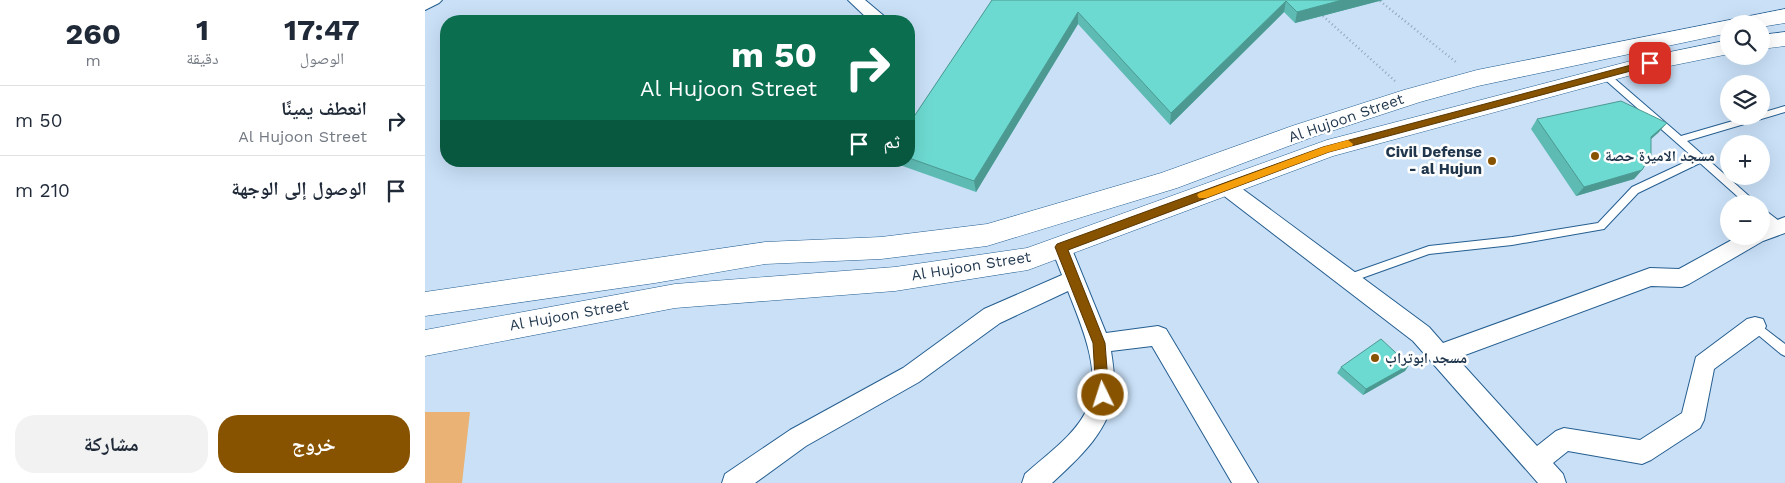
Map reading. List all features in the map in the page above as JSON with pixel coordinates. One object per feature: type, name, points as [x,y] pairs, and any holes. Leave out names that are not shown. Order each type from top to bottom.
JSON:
[{"type":"main road","points":[[1770,19],[1785,16]]},
{"type":"main road","name":"Al Hujoon Street","points":[[496,295],[765,253],[881,248],[987,235],[1167,181],[1301,132],[1411,96],[1477,78],[1720,28]]},
{"type":"main road","points":[[1770,41],[1785,39]]},
{"type":"main road","name":"Al Hujoon Street","points":[[485,330],[675,296],[914,276],[1028,259],[1327,149],[1650,63],[1720,49]]},
{"type":"main road","points":[[425,288],[496,295]]},
{"type":"main road","points":[[425,304],[496,295]]},
{"type":"main road","points":[[425,339],[485,330]]},
{"type":"main road","points":[[425,343],[485,330]]},
{"type":"street","points":[[425,5],[434,0]]},
{"type":"street","points":[[856,0],[874,15]]},
{"type":"street","points":[[1226,187],[1421,334],[1554,483]]},
{"type":"street","points":[[1770,232],[1783,228]]},
{"type":"street","points":[[1439,355],[1650,277],[1682,278],[1740,245]]},
{"type":"street","points":[[1034,483],[1073,446],[1099,410],[1103,395],[1099,343],[1061,247]]},
{"type":"street","points":[[734,483],[798,438],[911,375],[992,316],[1074,279]]},
{"type":"street","points":[[1536,462],[1565,439],[1642,452],[1692,420],[1704,364],[1755,326]]},
{"type":"street","points":[[1099,343],[1158,336],[1246,483]]},
{"type":"lane","points":[[1605,75],[1743,195]]},
{"type":"lane","points":[[1770,113],[1785,109]]},
{"type":"lane","points":[[1680,140],[1731,125]]},
{"type":"lane","points":[[1347,279],[1429,250],[1512,241],[1601,226],[1635,190],[1701,158]]},
{"type":"lane","points":[[1770,218],[1783,228]]},
{"type":"lane","points":[[1755,326],[1785,351]]},
{"type":"path","points":[[1380,1],[1477,78]]},
{"type":"path","points":[[1323,16],[1411,96]]},
{"type":"shaded area","points":[[425,412],[470,412],[462,483],[425,483]]},
{"type":"building","points":[[992,0],[1342,0],[1297,12],[1286,1],[1171,113],[1078,12],[974,181],[915,160],[915,115]]},
{"type":"building","name":"مسجد الاميرة حصة","points":[[1621,101],[1667,123],[1651,137],[1651,155],[1642,170],[1584,187],[1537,119]]},
{"type":"building","name":"مسجد ابوتراب","points":[[1381,339],[1409,365],[1366,389],[1341,367]]},
{"type":"slow traffic","points":[[1202,195],[1327,149],[1348,144]]},
{"type":"place","name":"مسجد الاميرة حصة","points":[[1595,156]]},
{"type":"place","name":"Civil Defense - al Hujun","points":[[1492,161]]},
{"type":"place","name":"مسجد ابوتراب","points":[[1375,358]]},
{"type":"route","points":[[1103,395],[1099,343],[1061,247],[1327,149],[1650,63]]}]
